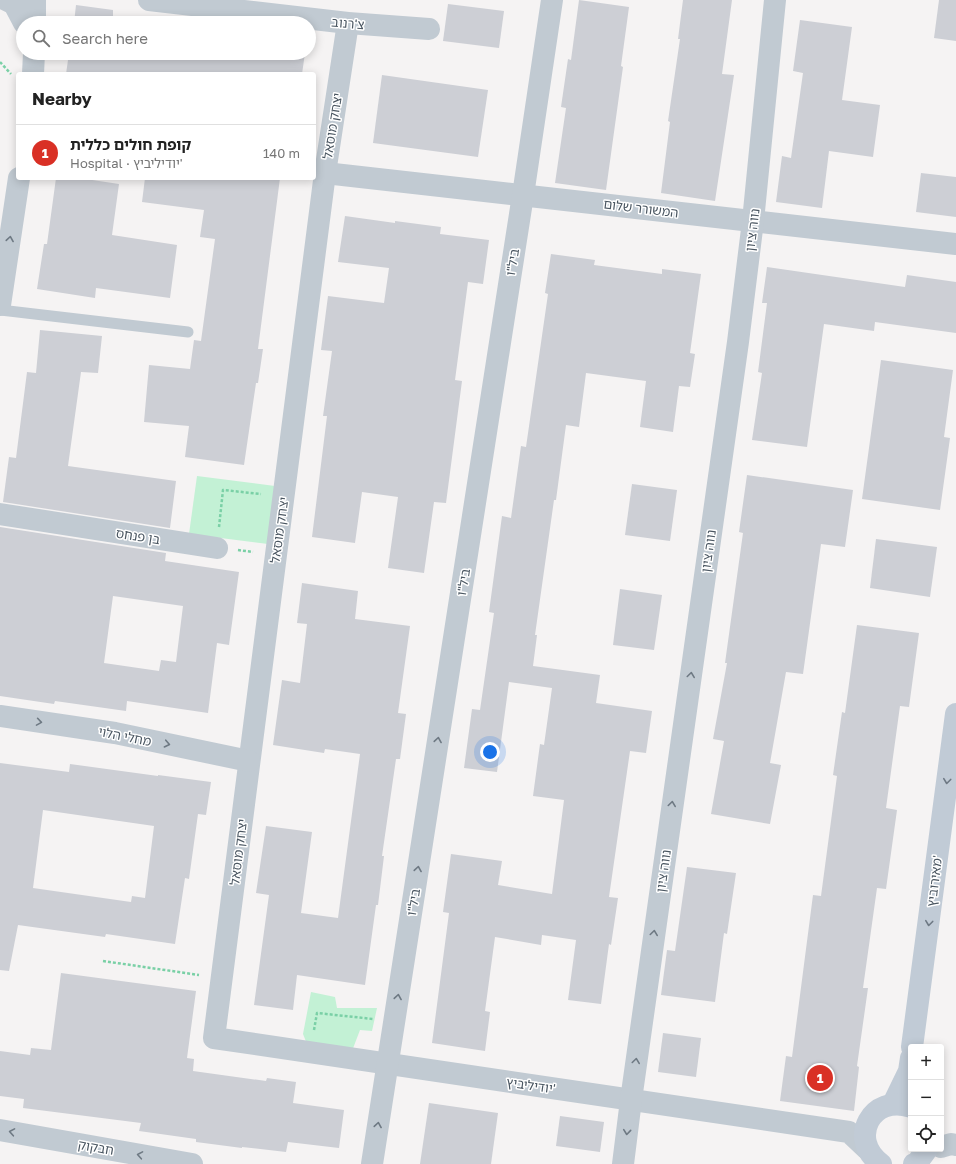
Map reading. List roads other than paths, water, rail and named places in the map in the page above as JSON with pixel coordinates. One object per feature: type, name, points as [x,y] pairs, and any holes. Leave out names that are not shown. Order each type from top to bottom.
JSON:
[{"type":"street","points":[[6,0],[14,4],[20,16]]},
{"type":"street","points":[[35,0],[35,16]]},
{"type":"street","name":"צ'רנוב","points":[[149,0],[287,16]]},
{"type":"street","name":"ביל\"ו","points":[[372,1164],[552,0]]},
{"type":"street","name":"נווה ציון","points":[[623,1164],[736,357],[753,221],[775,0]]},
{"type":"street","name":"צ'רנוב","points":[[316,19],[348,23],[429,28]]},
{"type":"street","name":"יצחק מוסאל","points":[[214,1038],[325,173],[322,143],[348,23]]},
{"type":"street","points":[[33,72],[34,60]]},
{"type":"street","name":"המשורר שלום","points":[[325,173],[956,244]]},
{"type":"street","points":[[0,305],[19,180]]},
{"type":"street","name":"בן פנחס","points":[[0,514],[217,548]]},
{"type":"street","name":"מאירוביץ'","points":[[912,1044],[956,714]]},
{"type":"street","name":"מחלי הלוי","points":[[0,716],[115,733],[249,761]]},
{"type":"street","name":"יודיליביץ'","points":[[214,1038],[849,1132]]},
{"type":"street","points":[[874,1156],[865,1133],[868,1122],[873,1114],[882,1108],[902,1105],[908,1076]]},
{"type":"street","points":[[868,1122],[849,1132],[874,1156]]},
{"type":"street","name":"חבקוק","points":[[0,1130],[192,1164]]},
{"type":"lane","points":[[0,310],[188,332]]},
{"type":"place","name":"קופת חולים כללית","points":[[820,1078]]}]
